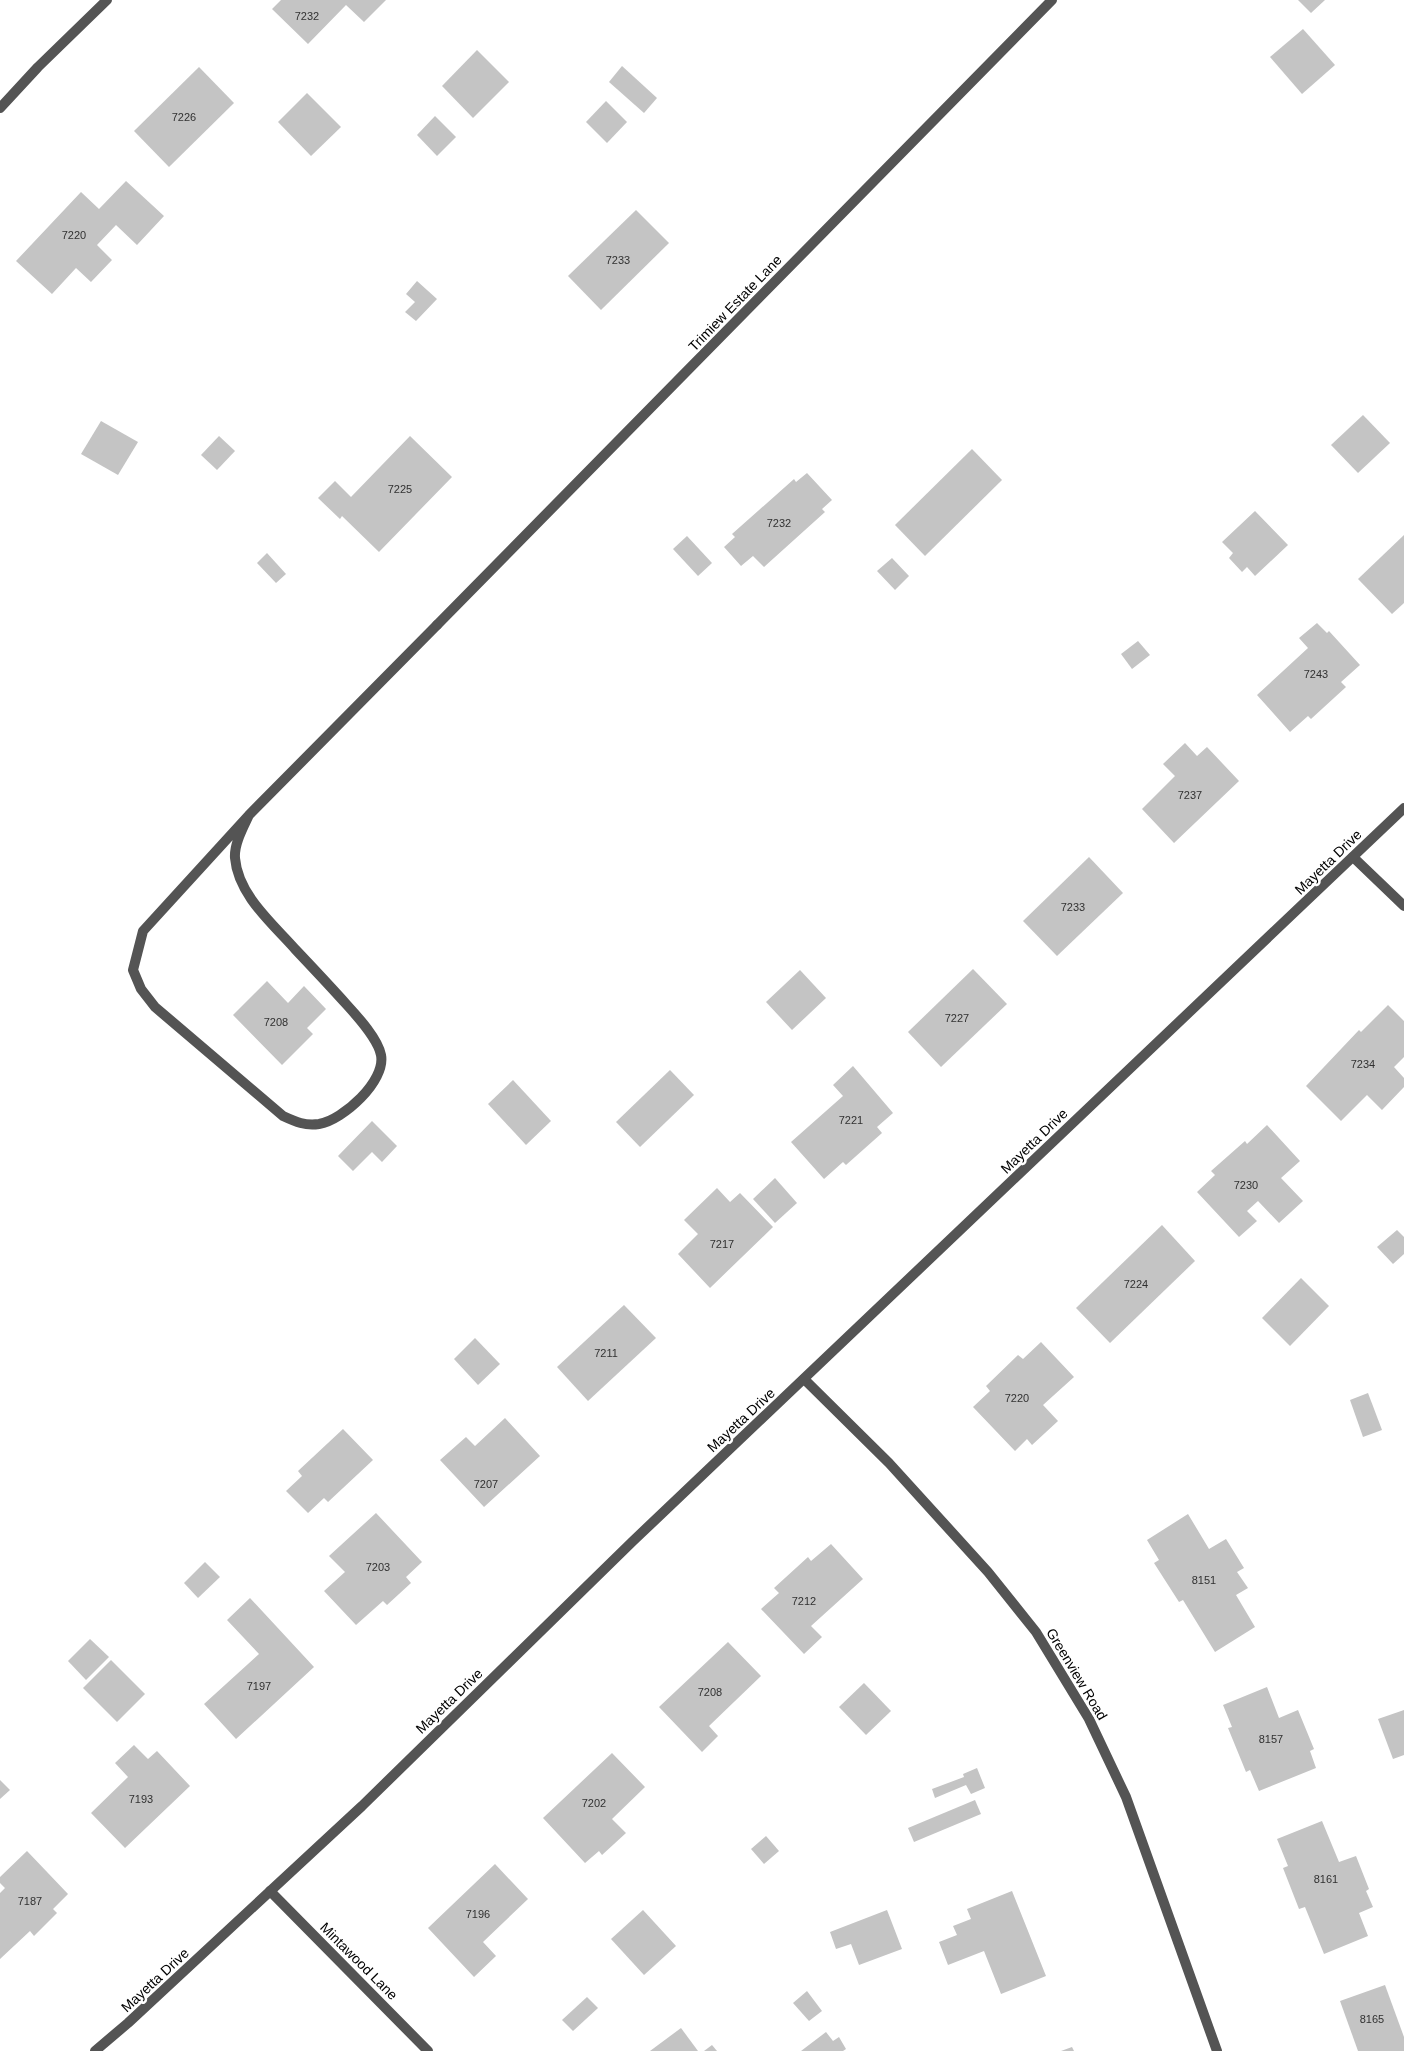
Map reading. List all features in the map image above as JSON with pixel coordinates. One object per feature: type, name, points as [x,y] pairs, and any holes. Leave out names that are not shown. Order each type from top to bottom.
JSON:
[{"type":"street","points":[[0,108],[38,67],[107,0]]},
{"type":"street","name":"Trimiew Estate Lane","points":[[249,815],[238,841],[235,857],[238,875],[248,894],[263,913],[356,1014],[372,1036],[381,1055],[380,1073],[365,1094],[343,1113],[321,1124],[301,1125],[283,1116],[155,1007],[141,989],[133,970],[143,932],[249,815],[1052,0]]},
{"type":"street","name":"Mayetta Drive","points":[[95,2051],[128,2023],[362,1806],[633,1541],[1404,808]]},
{"type":"street","points":[[1353,857],[1404,906]]},
{"type":"street","name":"Greenview Road","points":[[804,1379],[888,1463],[988,1572],[1036,1632],[1080,1703],[1126,1797],[1217,2051]]},
{"type":"street","name":"Mintawood Lane","points":[[270,1891],[428,2051]]},
{"type":"building","points":[[281,0],[386,0],[364,22],[346,5],[308,44],[272,9]]},
{"type":"building","points":[[1298,0],[1325,0],[1311,13]]},
{"type":"building","points":[[1303,29],[1335,65],[1302,94],[1270,57]]},
{"type":"building","points":[[477,50],[509,82],[473,118],[442,86]]},
{"type":"building","points":[[622,66],[657,98],[644,113],[609,82]]},
{"type":"building","points":[[199,67],[234,103],[169,167],[134,131]]},
{"type":"building","points":[[307,93],[341,127],[311,156],[278,122]]},
{"type":"building","points":[[606,101],[627,122],[607,143],[586,122]]},
{"type":"building","points":[[435,116],[456,137],[437,156],[417,135]]},
{"type":"building","points":[[126,181],[164,216],[137,245],[116,225],[97,245],[112,260],[91,282],[76,268],[52,294],[16,261],[81,192],[99,209]]},
{"type":"building","points":[[636,210],[669,243],[601,310],[568,276]]},
{"type":"building","points":[[417,281],[437,299],[416,321],[405,312],[415,302],[406,294]]},
{"type":"building","points":[[1363,415],[1390,443],[1358,473],[1331,445]]},
{"type":"building","points":[[101,421],[138,442],[118,475],[81,454]]},
{"type":"building","points":[[219,436],[235,451],[217,470],[201,455]]},
{"type":"building","points":[[410,436],[452,477],[379,552],[342,516],[340,519],[318,498],[335,481],[351,497]]},
{"type":"building","points":[[972,449],[1002,480],[925,556],[895,525]]},
{"type":"building","points":[[807,473],[832,500],[822,509],[825,512],[764,567],[753,556],[741,566],[724,547],[735,537],[732,534],[794,479],[796,482]]},
{"type":"building","points":[[1255,511],[1288,545],[1255,576],[1247,567],[1242,572],[1229,558],[1233,553],[1222,542]]},
{"type":"building","points":[[1404,535],[1404,603],[1392,614],[1358,579]]},
{"type":"building","points":[[687,536],[712,563],[698,576],[673,549]]},
{"type":"building","points":[[267,553],[286,574],[276,583],[257,563]]},
{"type":"building","points":[[892,558],[909,576],[895,590],[877,571]]},
{"type":"building","points":[[1317,623],[1327,633],[1329,631],[1360,665],[1341,682],[1346,687],[1311,719],[1308,716],[1290,732],[1257,695],[1308,648],[1299,638]]},
{"type":"building","points":[[1138,641],[1150,655],[1132,669],[1121,654]]},
{"type":"building","points":[[1185,743],[1197,756],[1207,747],[1239,781],[1174,843],[1142,809],[1175,776],[1163,764]]},
{"type":"building","points":[[1089,857],[1123,893],[1057,956],[1023,921]]},
{"type":"building","points":[[973,969],[1007,1004],[941,1067],[908,1032]]},
{"type":"building","points":[[800,970],[826,998],[792,1030],[766,1002]]},
{"type":"building","points":[[267,981],[288,1003],[304,986],[326,1009],[307,1028],[313,1034],[282,1065],[233,1015]]},
{"type":"building","points":[[1388,1005],[1404,1021],[1404,1057],[1394,1067],[1404,1078],[1404,1087],[1382,1110],[1367,1095],[1341,1121],[1306,1086],[1359,1030],[1361,1032]]},
{"type":"building","points":[[853,1066],[893,1113],[877,1127],[882,1133],[846,1165],[843,1162],[824,1179],[791,1142],[843,1096],[833,1085]]},
{"type":"building","points":[[670,1070],[694,1095],[640,1147],[616,1122]]},
{"type":"building","points":[[513,1080],[551,1121],[526,1145],[488,1104]]},
{"type":"building","points":[[372,1121],[397,1146],[382,1162],[372,1152],[353,1171],[338,1156]]},
{"type":"building","points":[[1267,1125],[1300,1161],[1281,1178],[1303,1201],[1279,1223],[1258,1201],[1247,1211],[1257,1221],[1239,1237],[1197,1192],[1215,1175],[1211,1171],[1245,1141],[1247,1144]]},
{"type":"building","points":[[775,1178],[797,1203],[775,1223],[753,1199]]},
{"type":"building","points":[[717,1188],[730,1202],[740,1193],[773,1227],[710,1288],[678,1254],[698,1234],[684,1220]]},
{"type":"building","points":[[1162,1225],[1195,1261],[1110,1343],[1076,1308]]},
{"type":"building","points":[[1397,1230],[1404,1237],[1404,1254],[1393,1264],[1377,1247]]},
{"type":"building","points":[[1301,1278],[1329,1306],[1290,1346],[1262,1318]]},
{"type":"building","points":[[624,1305],[656,1338],[588,1401],[557,1367]]},
{"type":"building","points":[[475,1338],[500,1364],[478,1385],[454,1359]]},
{"type":"building","points":[[1041,1342],[1074,1377],[1043,1405],[1058,1421],[1032,1445],[1027,1439],[1015,1451],[973,1407],[990,1391],[986,1386],[1018,1355],[1023,1359]]},
{"type":"building","points":[[1368,1393],[1382,1430],[1363,1437],[1350,1400]]},
{"type":"building","points":[[505,1418],[540,1456],[484,1507],[440,1460],[466,1437],[475,1446]]},
{"type":"building","points":[[343,1429],[373,1460],[328,1502],[324,1498],[308,1513],[286,1491],[302,1476],[298,1471]]},
{"type":"building","points":[[376,1513],[422,1562],[406,1577],[411,1583],[387,1605],[383,1601],[356,1625],[324,1591],[345,1572],[329,1556]]},
{"type":"building","points":[[1188,1514],[1209,1549],[1226,1539],[1244,1568],[1237,1572],[1248,1588],[1236,1595],[1255,1627],[1215,1652],[1183,1600],[1179,1602],[1154,1563],[1159,1560],[1147,1540]]},
{"type":"building","points":[[831,1544],[863,1579],[811,1626],[822,1637],[804,1654],[761,1609],[779,1593],[774,1588],[808,1557],[811,1561]]},
{"type":"building","points":[[205,1562],[220,1577],[198,1598],[184,1583]]},
{"type":"building","points":[[250,1598],[314,1667],[236,1739],[204,1704],[259,1654],[227,1620]]},
{"type":"building","points":[[90,1639],[109,1657],[86,1680],[68,1661]]},
{"type":"building","points":[[728,1642],[761,1676],[709,1726],[718,1736],[702,1752],[659,1707]]},
{"type":"building","points":[[111,1660],[145,1694],[117,1722],[83,1688]]},
{"type":"building","points":[[864,1683],[891,1711],[866,1735],[839,1707]]},
{"type":"building","points":[[1267,1687],[1279,1718],[1298,1710],[1314,1749],[1310,1751],[1316,1768],[1259,1791],[1250,1770],[1246,1772],[1228,1728],[1232,1727],[1223,1705]]},
{"type":"building","points":[[1404,1710],[1404,1755],[1393,1759],[1378,1719]]},
{"type":"building","points":[[134,1745],[148,1759],[157,1751],[190,1786],[125,1848],[91,1813],[128,1777],[115,1763]]},
{"type":"building","points":[[612,1753],[645,1787],[612,1819],[626,1833],[602,1855],[599,1851],[585,1863],[543,1818]]},
{"type":"building","points":[[977,1768],[985,1788],[971,1794],[966,1785],[935,1798],[932,1789],[964,1777],[963,1774]]},
{"type":"building","points":[[0,1780],[10,1790],[0,1799]]},
{"type":"building","points":[[975,1800],[981,1814],[914,1842],[908,1828]]},
{"type":"building","points":[[1322,1821],[1339,1862],[1356,1856],[1369,1889],[1366,1891],[1373,1907],[1359,1913],[1368,1936],[1324,1954],[1305,1907],[1299,1909],[1283,1868],[1288,1866],[1277,1839]]},
{"type":"building","points":[[766,1836],[779,1851],[764,1864],[751,1849]]},
{"type":"building","points":[[27,1851],[68,1894],[53,1909],[57,1913],[34,1936],[30,1931],[0,1959],[0,1893],[5,1888],[0,1883],[0,1877]]},
{"type":"building","points":[[495,1864],[528,1899],[483,1942],[496,1956],[474,1977],[428,1928]]},
{"type":"building","points":[[1012,1891],[1046,1976],[1001,1994],[984,1951],[948,1965],[939,1942],[957,1935],[953,1926],[971,1919],[967,1909]]},
{"type":"building","points":[[643,1910],[676,1946],[644,1975],[611,1939]]},
{"type":"building","points":[[887,1910],[902,1949],[859,1965],[851,1944],[836,1949],[830,1932]]},
{"type":"building","points":[[1385,1985],[1404,2037],[1404,2051],[1358,2051],[1340,2001]]},
{"type":"building","points":[[807,1991],[822,2011],[809,2021],[793,2003]]},
{"type":"building","points":[[587,1997],[598,2008],[573,2031],[562,2020]]},
{"type":"building","points":[[681,2028],[698,2051],[650,2051]]},
{"type":"building","points":[[826,2032],[833,2041],[839,2037],[846,2049],[843,2051],[801,2051]]},
{"type":"building","points":[[712,2045],[717,2051],[704,2051]]},
{"type":"building","points":[[1072,2047],[1074,2051],[1061,2051]]}]
